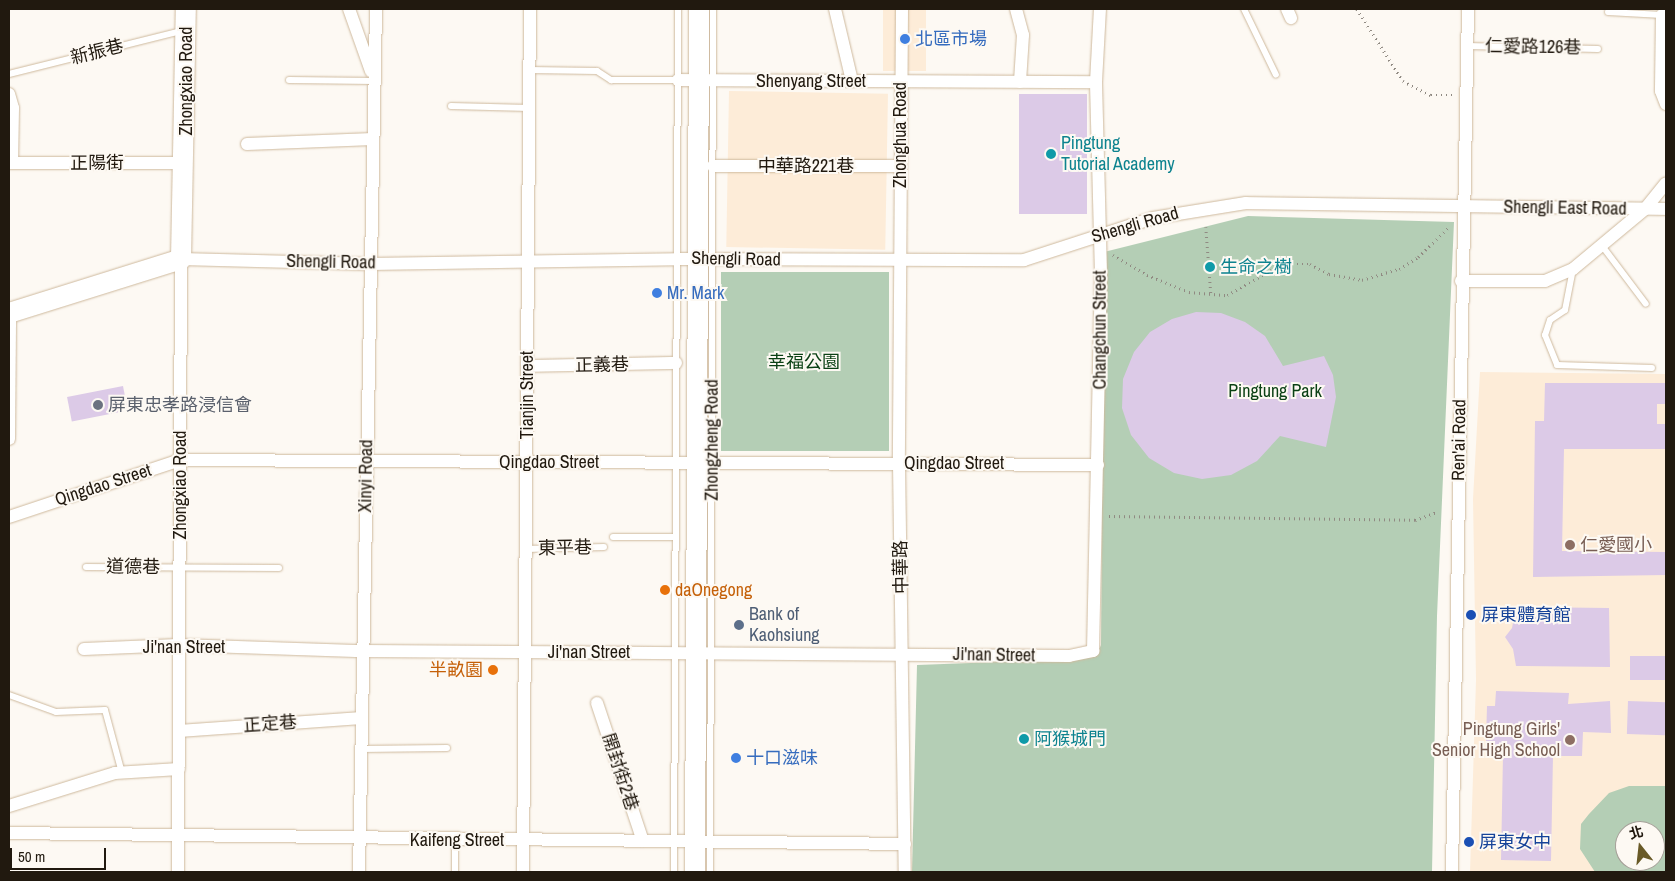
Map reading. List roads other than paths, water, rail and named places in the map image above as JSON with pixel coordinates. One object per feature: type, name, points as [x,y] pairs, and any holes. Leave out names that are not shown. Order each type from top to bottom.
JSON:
[{"type":"main road","name":"Zhongxiao Road","points":[[181,259],[185,164],[186,9]]},
{"type":"main road","name":"Zhongzheng Road","points":[[695,872],[703,842],[706,259],[706,80],[699,9]]},
{"type":"main road","name":"Shengli Road","points":[[9,313],[181,259]]},
{"type":"street","name":"Xinyi Road","points":[[349,9],[374,81]]},
{"type":"street","name":"Xinyi Road","points":[[359,872],[376,9]]},
{"type":"street","name":"Tianjin Street","points":[[523,872],[530,9]]},
{"type":"street","points":[[835,9],[852,81]]},
{"type":"street","name":"Zhonghua Road","points":[[902,9],[899,166],[902,261]]},
{"type":"street","points":[[1016,9],[1023,35],[1020,82]]},
{"type":"street","name":"Changchun Street","points":[[1094,651],[1101,274],[1098,234],[1096,82],[1100,9]]},
{"type":"street","name":"Ren'ai Road","points":[[1452,872],[1461,281],[1468,9]]},
{"type":"street","points":[[1662,15],[1661,91],[1666,104]]},
{"type":"street","name":"Shenyang Street","points":[[678,80],[1096,82]]},
{"type":"street","points":[[9,94],[13,108],[10,163]]},
{"type":"street","points":[[247,144],[373,139]]},
{"type":"street","name":"正陽街","points":[[10,163],[185,164]]},
{"type":"street","name":"中華路221巷","points":[[713,166],[899,166]]},
{"type":"street","points":[[1461,281],[1545,280],[1573,269],[1603,247],[1645,209],[1666,183]]},
{"type":"street","name":"Shengli Road","points":[[181,259],[370,264],[677,258],[902,261],[1032,259],[1098,234],[1166,215],[1246,203],[1463,206]]},
{"type":"street","name":"Shengli East Road","points":[[1463,206],[1666,208]]},
{"type":"street","name":"Zhongxiao Road","points":[[178,872],[181,259]]},
{"type":"street","name":"中華路","points":[[902,261],[899,463],[905,872]]},
{"type":"street","points":[[9,313],[9,439]]},
{"type":"street","name":"正義巷","points":[[527,366],[676,363]]},
{"type":"street","name":"Qingdao Street","points":[[9,516],[180,460],[1098,464]]},
{"type":"street","name":"Ji'nan Street","points":[[84,649],[178,645],[363,651],[902,653],[1069,656],[1094,651]]},
{"type":"street","name":"開封街2巷","points":[[597,703],[643,841]]},
{"type":"street","name":"正定巷","points":[[178,731],[362,718]]},
{"type":"street","points":[[9,806],[122,773],[179,769]]},
{"type":"street","name":"Kaifeng Street","points":[[9,833],[359,839],[905,844]]},
{"type":"lane","name":"Zhongzheng Road","points":[[674,872],[678,9]]},
{"type":"lane","name":"Zhongzheng Road","points":[[706,259],[713,166],[706,80],[713,9]]},
{"type":"lane","points":[[1244,9],[1276,75]]},
{"type":"lane","points":[[1608,12],[1662,15]]},
{"type":"lane","name":"新振巷","points":[[9,74],[186,30]]},
{"type":"lane","name":"仁愛路126巷","points":[[1467,46],[1598,48]]},
{"type":"lane","name":"Shenyang Street","points":[[529,70],[597,71],[611,80],[678,80]]},
{"type":"lane","points":[[289,80],[374,81]]},
{"type":"lane","points":[[451,106],[529,108]]},
{"type":"lane","points":[[1603,247],[1646,304]]},
{"type":"lane","points":[[1573,269],[1565,310],[1550,320],[1545,334],[1557,365],[1652,368]]},
{"type":"lane","points":[[613,537],[676,537]]},
{"type":"lane","name":"東平巷","points":[[526,548],[604,547]]},
{"type":"lane","name":"道德巷","points":[[86,567],[280,568]]},
{"type":"lane","points":[[9,695],[56,712],[105,710],[122,773]]},
{"type":"lane","points":[[361,749],[447,748]]},
{"type":"lane","points":[[455,840],[455,872]]},
{"type":"lane","name":"Zhongzheng Road","points":[[703,842],[710,872]]},
{"type":"place","name":"北區市場","points":[[905,39]]},
{"type":"place","name":"Pingtung Tutorial Academy","points":[[1051,154]]},
{"type":"place","name":"生命之樹","points":[[1210,267]]},
{"type":"place","name":"Mr. Mark","points":[[657,293]]},
{"type":"place","name":"屏東忠孝路浸信會","points":[[98,405]]},
{"type":"place","name":"仁愛國小","points":[[1570,545]]},
{"type":"place","name":"daOnegong","points":[[665,590]]},
{"type":"place","name":"屏東體育館","points":[[1471,615]]},
{"type":"place","name":"Bank of Kaohsiung","points":[[739,625]]},
{"type":"place","name":"半畝園","points":[[493,670]]},
{"type":"place","name":"阿猴城門","points":[[1024,739]]},
{"type":"place","name":"Pingtung Girls' Senior High School","points":[[1570,740]]},
{"type":"place","name":"十口滋味","points":[[736,758]]},
{"type":"place","name":"屏東女中","points":[[1469,842]]},
{"type":"park label","name":"幸福公園","points":[[804,362]]},
{"type":"park label","name":"Pingtung Park","points":[[1275,391]]}]
